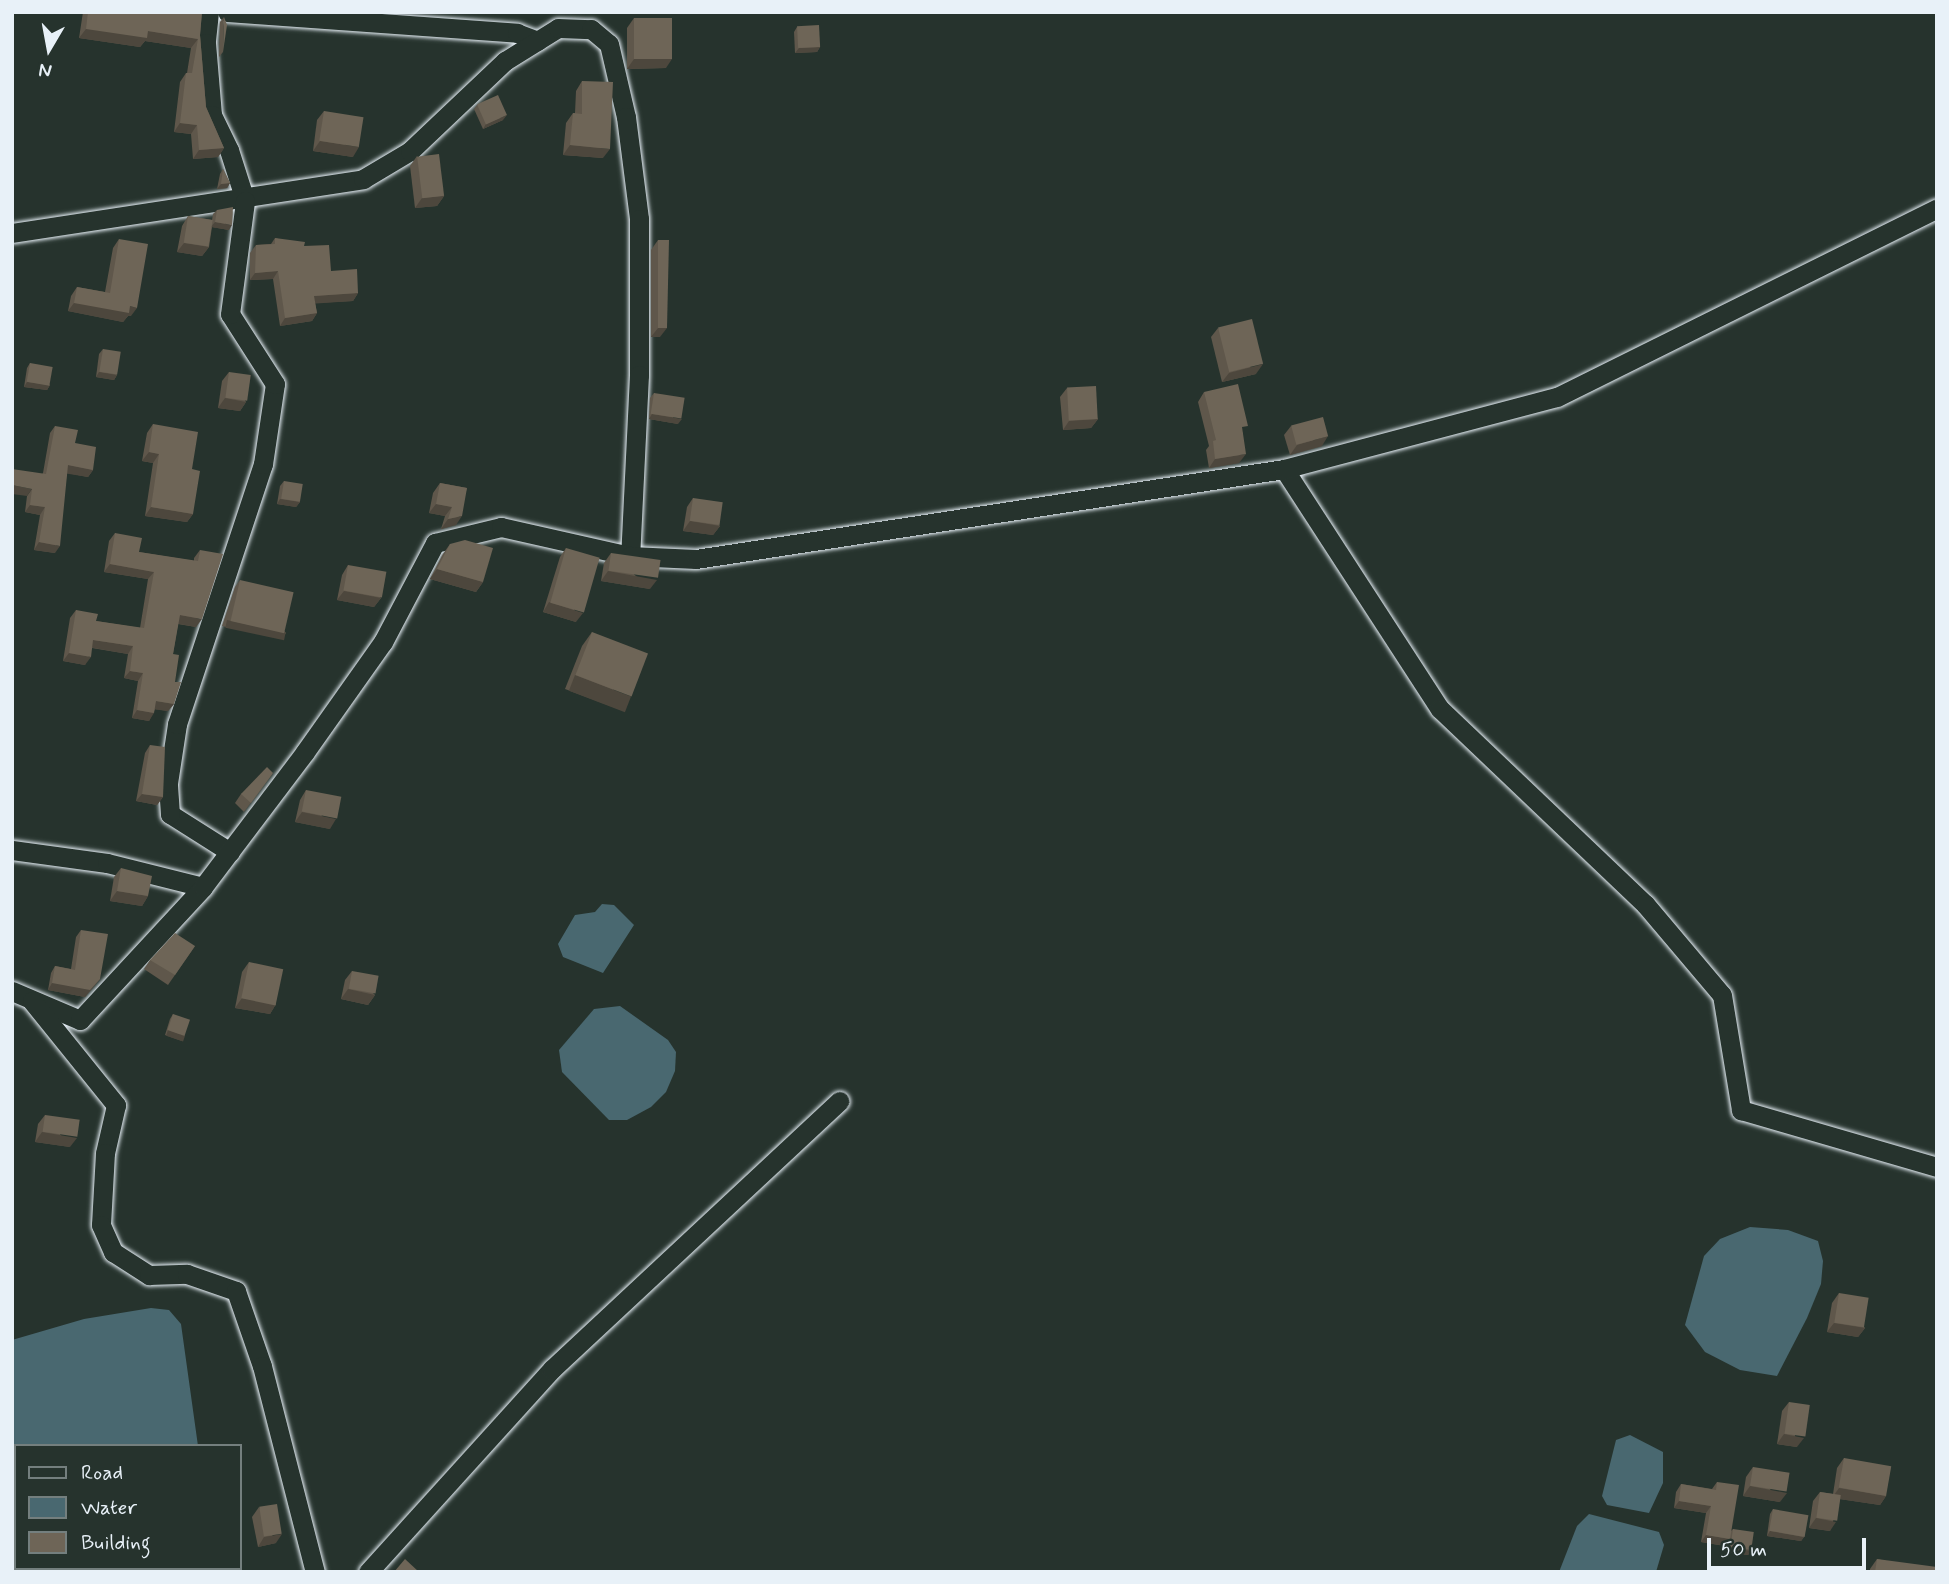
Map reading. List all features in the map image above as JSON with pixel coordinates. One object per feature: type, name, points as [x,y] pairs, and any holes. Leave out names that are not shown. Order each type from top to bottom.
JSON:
[{"type":"street","points":[[209,12],[206,43],[212,115],[229,150],[245,201],[230,314],[275,384],[263,464],[177,724],[168,783],[170,814],[230,852]]},
{"type":"street","points":[[227,12],[373,26],[506,32],[538,41]]},
{"type":"street","points":[[12,233],[245,201],[362,179],[410,151],[505,61],[558,28],[591,29],[609,44],[626,117],[639,219],[639,375],[630,555]]},
{"type":"street","points":[[21,995],[80,1020],[203,887],[383,642],[435,542],[501,527],[630,555],[696,559],[1284,469],[1557,397],[1937,208]]},
{"type":"street","points":[[1284,469],[1440,709],[1645,904],[1722,995],[1741,1111],[1937,1167]]},
{"type":"street","points":[[12,850],[107,863],[203,887]]},
{"type":"street","points":[[21,995],[116,1105],[105,1153],[101,1225],[113,1252],[149,1275],[187,1275],[236,1291],[262,1366],[315,1572]]},
{"type":"street","points":[[368,1572],[552,1369],[839,1101]]},
{"type":"water","points":[[602,904],[614,905],[634,925],[603,973],[563,957],[558,944],[575,915],[595,912]]},
{"type":"water","points":[[620,1006],[668,1040],[676,1052],[675,1071],[666,1092],[651,1107],[627,1120],[609,1120],[562,1072],[559,1050],[594,1009]]},
{"type":"water","points":[[1750,1227],[1788,1230],[1818,1241],[1823,1261],[1821,1284],[1777,1376],[1740,1370],[1705,1352],[1685,1325],[1704,1256],[1720,1239]]},
{"type":"water","points":[[151,1308],[169,1310],[181,1324],[198,1444],[14,1444],[12,1340],[84,1319]]},
{"type":"water","points":[[1630,1435],[1663,1452],[1663,1483],[1649,1513],[1607,1505],[1602,1496],[1616,1440]]},
{"type":"water","points":[[1589,1514],[1659,1532],[1664,1545],[1656,1572],[1559,1572],[1577,1526]]},
{"type":"building","points":[[88,12],[202,12],[200,35],[206,107],[224,148],[199,150],[197,125],[180,123],[186,73],[192,73],[198,39],[148,31],[147,38],[86,29]]},
{"type":"building","points":[[224,17],[227,25],[223,52]]},
{"type":"building","points":[[634,18],[672,18],[672,59],[634,59]]},
{"type":"building","points":[[819,25],[820,47],[798,48],[797,26]]},
{"type":"building","points":[[582,81],[613,82],[610,149],[570,145],[573,113],[582,114]]},
{"type":"building","points":[[498,95],[507,115],[486,124],[477,104]]},
{"type":"building","points":[[324,111],[364,117],[359,147],[319,141]]},
{"type":"building","points":[[439,154],[444,196],[422,198],[417,157]]},
{"type":"building","points":[[223,169],[230,183],[221,184]]},
{"type":"building","points":[[233,207],[232,225],[215,222],[217,210]]},
{"type":"building","points":[[188,216],[213,220],[208,247],[184,243]]},
{"type":"building","points":[[275,238],[305,242],[304,246],[329,245],[331,271],[357,269],[358,293],[314,296],[317,313],[285,318],[278,271],[255,273],[256,245],[275,244]]},
{"type":"building","points":[[119,239],[148,244],[137,308],[130,306],[129,313],[74,303],[77,287],[110,293]]},
{"type":"building","points":[[658,240],[669,240],[667,328],[658,328]]},
{"type":"building","points":[[1252,319],[1263,364],[1229,372],[1218,327]]},
{"type":"building","points":[[103,349],[121,352],[117,375],[99,372]]},
{"type":"building","points":[[30,363],[53,367],[49,386],[27,382]]},
{"type":"building","points":[[229,372],[251,375],[247,401],[225,398]]},
{"type":"building","points":[[1238,384],[1248,426],[1242,427],[1246,454],[1215,459],[1213,441],[1216,440],[1204,392]]},
{"type":"building","points":[[1096,386],[1098,419],[1069,420],[1067,388]]},
{"type":"building","points":[[654,393],[685,398],[681,419],[651,414]]},
{"type":"building","points":[[1323,417],[1328,436],[1296,445],[1291,426]]},
{"type":"building","points":[[153,424],[198,432],[192,469],[200,471],[193,514],[151,507],[159,454],[149,452]]},
{"type":"building","points":[[55,426],[78,430],[75,443],[96,447],[93,470],[68,465],[60,546],[39,542],[45,507],[30,505],[32,489],[12,485],[12,469],[46,474]]},
{"type":"building","points":[[284,481],[303,484],[300,502],[281,499]]},
{"type":"building","points":[[440,483],[467,488],[462,516],[448,519],[452,507],[436,504]]},
{"type":"building","points":[[693,498],[723,502],[720,525],[690,521]]},
{"type":"building","points":[[115,533],[142,538],[139,552],[198,561],[200,550],[223,554],[202,619],[180,615],[173,654],[179,655],[175,682],[181,682],[174,704],[156,701],[154,713],[137,710],[143,673],[130,671],[133,646],[93,640],[91,657],[69,653],[76,610],[98,614],[96,621],[144,628],[154,572],[110,564]]},
{"type":"building","points":[[465,540],[493,548],[483,582],[437,569],[450,544]]},
{"type":"building","points":[[566,548],[600,558],[584,612],[550,603]]},
{"type":"building","points":[[611,553],[661,560],[658,578],[608,571]]},
{"type":"building","points":[[348,565],[386,572],[382,597],[343,591]]},
{"type":"building","points":[[240,580],[294,592],[284,633],[231,621]]},
{"type":"building","points":[[592,632],[648,654],[632,696],[576,675]]},
{"type":"building","points":[[150,745],[165,747],[163,797],[142,794]]},
{"type":"building","points":[[267,767],[273,773],[251,803],[241,794]]},
{"type":"building","points":[[306,790],[341,797],[337,818],[302,812]]},
{"type":"building","points":[[121,868],[152,876],[148,896],[117,891]]},
{"type":"building","points":[[81,930],[108,934],[100,979],[90,990],[52,983],[55,966],[75,970]]},
{"type":"building","points":[[175,933],[195,946],[175,975],[150,960]]},
{"type":"building","points":[[249,962],[283,969],[276,1005],[241,998]]},
{"type":"building","points":[[352,971],[379,976],[375,993],[349,989]]},
{"type":"building","points":[[173,1014],[190,1020],[184,1036],[167,1030]]},
{"type":"building","points":[[45,1115],[80,1120],[77,1137],[43,1132]]},
{"type":"building","points":[[1839,1293],[1869,1298],[1864,1327],[1834,1323]]},
{"type":"building","points":[[1789,1402],[1810,1405],[1805,1437],[1785,1434]]},
{"type":"building","points":[[1844,1458],[1891,1466],[1886,1496],[1839,1488]]},
{"type":"building","points":[[1753,1467],[1790,1473],[1787,1492],[1750,1486]]},
{"type":"building","points":[[1717,1482],[1739,1485],[1730,1539],[1706,1535],[1711,1506],[1679,1501],[1681,1484],[1716,1490]]},
{"type":"building","points":[[1820,1492],[1841,1495],[1837,1521],[1816,1518]]},
{"type":"building","points":[[277,1504],[282,1534],[264,1536],[259,1507]]},
{"type":"building","points":[[1773,1509],[1808,1515],[1805,1537],[1769,1531]]},
{"type":"building","points":[[1733,1529],[1754,1532],[1751,1550],[1730,1547]]},
{"type":"building","points":[[405,1559],[419,1572],[394,1572]]},
{"type":"building","points":[[1877,1559],[1937,1567],[1937,1572],[1875,1572]]}]
